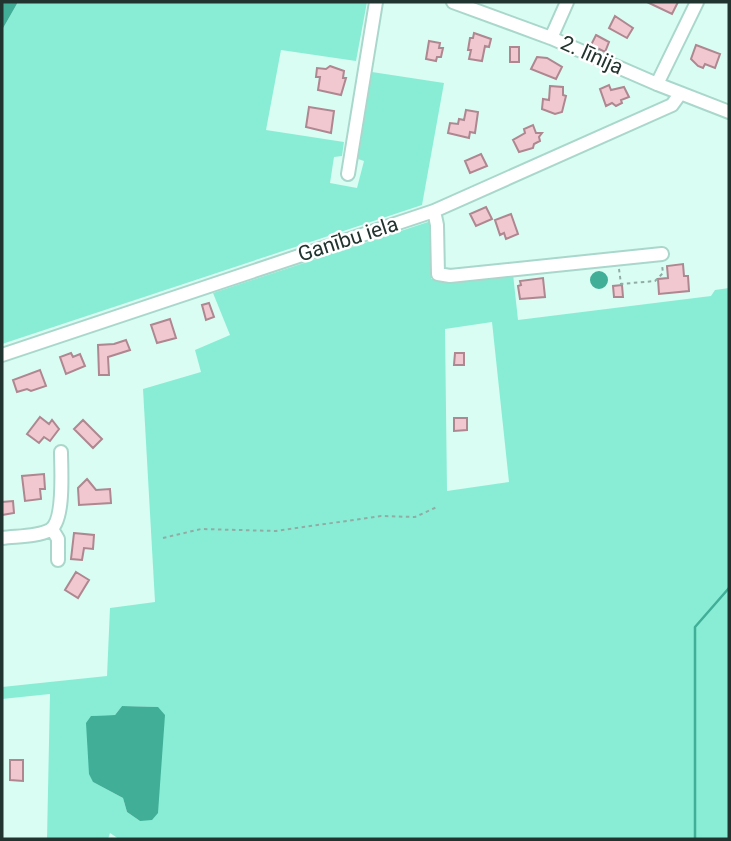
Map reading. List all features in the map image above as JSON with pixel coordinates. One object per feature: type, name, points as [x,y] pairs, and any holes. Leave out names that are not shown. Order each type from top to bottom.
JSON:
[{"type":"street","points":[[348,174],[376,2]]},
{"type":"street","name":"2. līnija","points":[[453,2],[551,37],[680,94],[729,112]]},
{"type":"street","points":[[551,37],[567,2]]},
{"type":"street","points":[[657,84],[696,2]]},
{"type":"street","name":"Ganību iela","points":[[2,355],[434,211],[672,105],[680,94]]},
{"type":"street","points":[[434,211],[438,274],[450,276],[662,254]]},
{"type":"street","points":[[2,538],[52,529],[60,519],[61,452]]},
{"type":"street","points":[[52,529],[58,539],[58,560]]},
{"type":"path","points":[[615,284],[655,281],[663,273],[662,254]]},
{"type":"path","points":[[618,258],[621,284]]},
{"type":"path","points":[[163,538],[201,529],[276,531],[381,516],[415,517],[437,508]]},
{"type":"shaded area","points":[[2,2],[18,2],[2,30]]},
{"type":"shaded area","points":[[18,2],[367,2],[356,61],[281,50],[266,130],[344,142],[342,156],[334,157],[330,183],[357,188],[364,161],[358,159],[372,72],[444,83],[422,205],[2,344],[2,30]]},
{"type":"shaded area","points":[[431,221],[431,279],[513,274],[518,320],[711,296],[715,290],[729,288],[729,839],[119,839],[110,833],[108,839],[47,839],[50,694],[2,699],[2,687],[107,676],[110,608],[155,602],[143,389],[201,372],[195,350],[230,335],[213,293]],"holes":[[[492,322],[509,482],[447,491],[445,329]],[[122,706],[157,707],[140,821],[127,812],[123,798],[93,782],[91,716],[115,715]]]},
{"type":"shaded area","points":[[599,271],[605,274],[608,280],[605,286],[599,289],[593,286],[590,280],[593,274]]},
{"type":"shaded area","points":[[122,706],[158,707],[165,715],[158,813],[152,820],[140,821],[127,812],[123,798],[93,782],[89,774],[86,723],[91,716],[115,715]]},
{"type":"building","points":[[647,2],[678,2],[672,14]]},
{"type":"building","points":[[615,16],[633,28],[627,38],[609,28]]},
{"type":"building","points":[[474,33],[491,39],[489,47],[485,46],[482,61],[469,59],[470,38],[473,38]]},
{"type":"building","points":[[596,35],[609,42],[605,52],[591,45]]},
{"type":"building","points":[[429,41],[440,43],[439,48],[443,48],[441,57],[437,57],[436,61],[426,59]]},
{"type":"building","points":[[696,45],[720,54],[715,68],[705,64],[703,68],[691,59]]},
{"type":"building","points":[[510,47],[519,47],[519,62],[510,62]]},
{"type":"building","points":[[537,57],[547,58],[562,67],[556,79],[531,69]]},
{"type":"building","points":[[330,66],[344,71],[343,78],[346,78],[341,95],[318,90],[320,77],[316,77],[317,68],[326,69]]},
{"type":"building","points":[[609,85],[611,90],[624,87],[629,97],[616,106],[612,103],[606,106],[600,89]]},
{"type":"building","points":[[550,86],[563,87],[563,95],[566,96],[562,112],[555,114],[542,109],[543,99],[549,100]]},
{"type":"building","points":[[309,107],[334,111],[331,133],[306,127]]},
{"type":"building","points":[[466,110],[478,112],[475,133],[470,132],[469,138],[448,133],[450,123],[458,124],[459,119],[464,120]]},
{"type":"building","points":[[533,125],[536,133],[542,133],[540,141],[534,144],[533,148],[519,152],[513,140],[525,133],[524,129]]},
{"type":"building","points":[[481,154],[487,166],[470,173],[465,161]]},
{"type":"building","points":[[486,207],[492,219],[476,226],[470,214]]},
{"type":"building","points":[[511,214],[518,234],[506,239],[504,233],[500,235],[495,220]]},
{"type":"building","points":[[683,264],[684,276],[688,276],[689,291],[659,294],[658,279],[668,278],[667,266]]},
{"type":"building","points":[[543,278],[545,297],[520,299],[520,281]]},
{"type":"building","points":[[622,285],[623,297],[614,297],[613,286]]},
{"type":"building","points":[[209,303],[214,317],[206,320],[202,305]]},
{"type":"building","points":[[170,319],[176,338],[157,343],[151,325]]},
{"type":"building","points":[[126,340],[130,350],[108,357],[109,375],[99,375],[98,345]]},
{"type":"building","points":[[71,353],[73,357],[80,354],[85,366],[66,374],[60,357]]},
{"type":"building","points":[[455,353],[464,353],[464,365],[454,365]]},
{"type":"building","points":[[40,370],[46,386],[17,392],[13,380]]},
{"type":"building","points":[[40,417],[49,424],[52,420],[59,429],[50,441],[44,437],[39,443],[27,434]]},
{"type":"building","points":[[454,418],[467,418],[467,430],[454,431]]},
{"type":"building","points":[[83,420],[102,439],[93,448],[74,429]]},
{"type":"building","points":[[44,474],[45,489],[40,489],[41,499],[25,501],[22,476]]},
{"type":"building","points":[[87,479],[96,490],[110,489],[111,503],[79,505],[78,488]]},
{"type":"building","points":[[13,501],[14,513],[2,515],[2,502]]},
{"type":"building","points":[[74,533],[94,535],[93,549],[84,548],[82,560],[71,559]]},
{"type":"building","points":[[76,572],[89,580],[78,598],[65,590]]},
{"type":"building","points":[[10,760],[23,760],[23,781],[10,780]]},
{"type":"waterway","points":[[695,839],[695,627],[729,588]]}]
